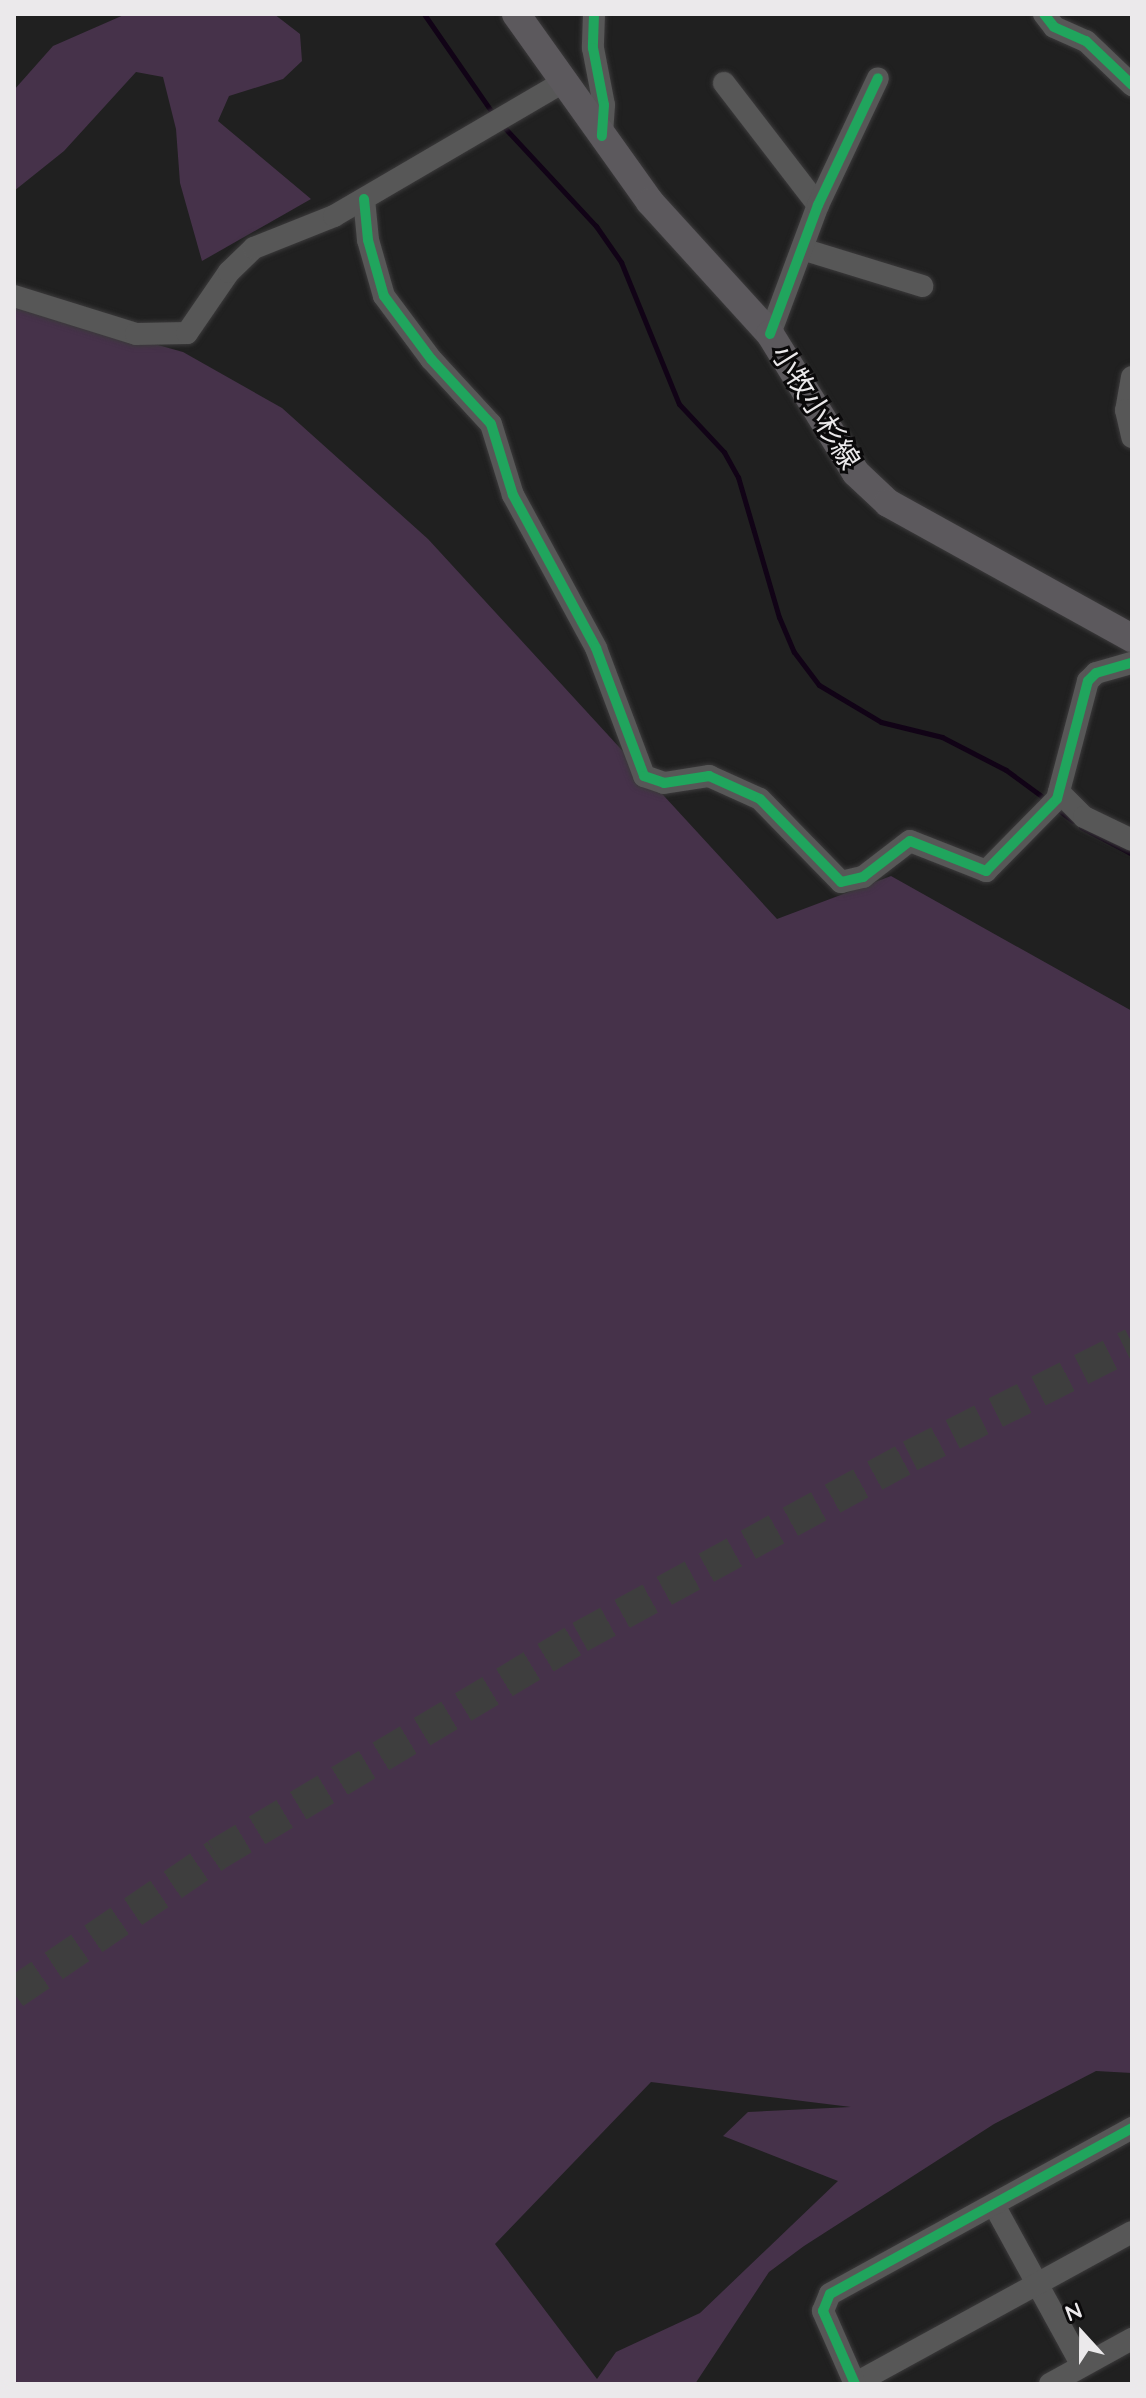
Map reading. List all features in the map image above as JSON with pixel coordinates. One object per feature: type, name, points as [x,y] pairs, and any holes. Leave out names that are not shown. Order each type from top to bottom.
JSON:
[{"type":"main road","name":"小牧小杉線","points":[[516,14],[650,202],[770,334],[856,473],[888,503],[1132,638]]},
{"type":"street","points":[[594,14],[593,48],[604,105],[602,136]]},
{"type":"street","points":[[1044,14],[1054,27],[1086,41],[1132,85]]},
{"type":"street","points":[[770,334],[818,205],[878,78]]},
{"type":"street","points":[[14,296],[136,334],[187,333],[229,272],[254,248],[364,199],[565,81]]},
{"type":"street","points":[[724,83],[818,205]]},
{"type":"street","points":[[364,199],[368,240],[384,296],[431,359],[491,424],[513,495],[596,648],[644,776],[664,783],[709,776],[760,799],[835,879],[848,882],[863,877],[910,841],[982,871],[992,869],[1054,800],[1073,720],[1088,681],[1096,673],[1132,663]]},
{"type":"street","points":[[802,249],[922,286]]},
{"type":"street","points":[[1132,377],[1126,410],[1132,437]]},
{"type":"street","points":[[1054,800],[1132,840]]},
{"type":"street","points":[[1132,2128],[826,2299],[825,2319],[857,2383],[1132,2232]]},
{"type":"street","points":[[994,2205],[1082,2366]]},
{"type":"street","points":[[1050,2384],[1132,2339]]},
{"type":"shaded area","points":[[126,14],[274,14],[300,34],[302,61],[283,79],[229,96],[218,121],[311,199],[202,261],[180,183],[176,129],[163,77],[136,72],[64,151],[14,191],[14,90],[53,46]]},
{"type":"shaded area","points":[[14,291],[50,315],[183,352],[282,408],[428,539],[777,919],[891,876],[1132,1011],[1132,2073],[1096,2071],[994,2124],[804,2246],[769,2272],[695,2384],[14,2384]],"holes":[[[651,2082],[851,2107],[748,2112],[723,2136],[838,2181],[700,2313],[616,2352],[597,2379],[495,2244]]]},
{"type":"waterway","points":[[424,14],[494,115]]},
{"type":"waterway","points":[[503,126],[596,226],[621,262],[679,404],[724,452],[738,477],[779,617],[794,652],[819,685],[881,722],[942,737],[1006,770],[1048,801]]},
{"type":"waterway","points":[[1056,808],[1073,821]]},
{"type":"waterway","points":[[1081,827],[1132,854]]},
{"type":"tunnel","points":[[14,1993],[216,1855],[580,1637],[910,1456],[1132,1344]]},
{"type":"cycle path","points":[[594,14],[593,48],[604,105],[602,136]]},
{"type":"cycle path","points":[[1044,14],[1054,27],[1086,41],[1132,85]]},
{"type":"cycle path","points":[[770,334],[818,205],[878,78]]},
{"type":"cycle path","points":[[364,199],[368,240],[384,296],[431,359],[491,424],[513,495],[596,648],[644,776],[664,783],[709,776],[760,799],[841,882],[863,877],[910,841],[986,871],[1057,799],[1088,681],[1096,673],[1132,663]]},
{"type":"cycle path","points":[[855,2384],[823,2311],[830,2294],[1132,2128]]}]
